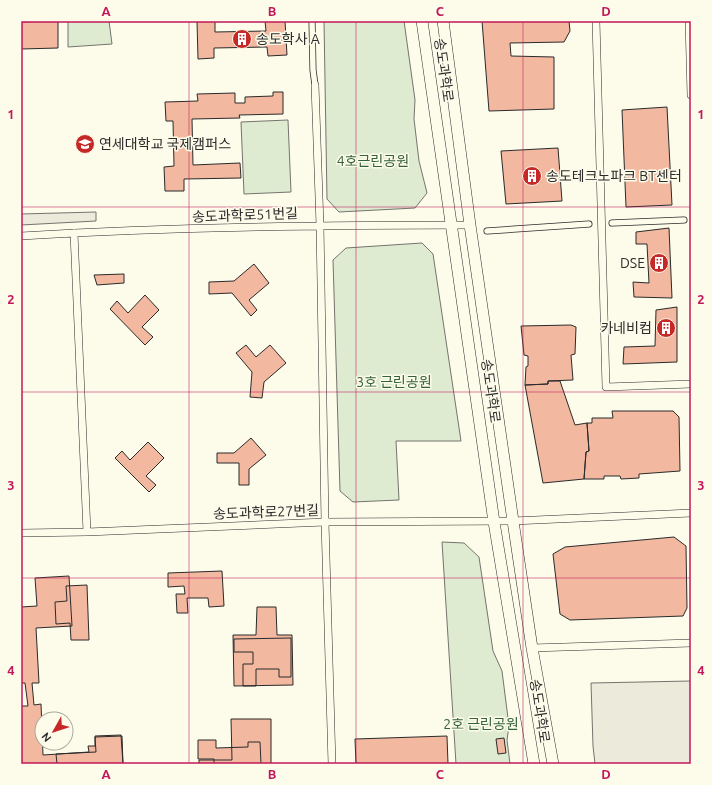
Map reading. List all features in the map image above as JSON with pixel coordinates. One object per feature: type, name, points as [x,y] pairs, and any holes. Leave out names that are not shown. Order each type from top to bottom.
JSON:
[{"type":"main road","name":"송도과학로","points":[[422,21],[494,522],[534,764]]},
{"type":"main road","name":"송도과학로","points":[[443,21],[470,225],[513,521],[532,648],[553,764]]},
{"type":"street","points":[[312,21],[320,225],[325,522],[332,764]]},
{"type":"street","points":[[596,21],[606,387],[691,384]]},
{"type":"street","points":[[689,21],[691,95]]},
{"type":"street","points":[[612,223],[684,220]]},
{"type":"street","points":[[487,231],[589,224]]},
{"type":"street","name":"송도과학로51번길","points":[[21,236],[320,225],[470,225]]},
{"type":"street","points":[[74,233],[87,532]]},
{"type":"street","name":"송도과학로27번길","points":[[21,533],[87,532],[325,522],[494,522],[691,513]]},
{"type":"street","points":[[532,648],[691,643]]},
{"type":"green space","points":[[68,21],[109,21],[112,44],[68,47]]},
{"type":"green space","name":"4호근린공원","points":[[324,21],[404,21],[415,100],[414,119],[419,161],[427,193],[415,208],[339,212],[327,199]]},
{"type":"green space","points":[[288,120],[291,192],[244,194],[241,122]]},
{"type":"green space","name":"3호 근린공원","points":[[422,243],[433,254],[461,441],[396,441],[399,500],[353,502],[340,491],[333,260],[346,248]]},
{"type":"green space","name":"2호 근린공원","points":[[442,542],[464,543],[479,557],[493,651],[502,671],[509,726],[507,740],[510,764],[456,764]]},
{"type":"shaded area","points":[[96,212],[96,221],[21,225],[21,214]]},
{"type":"shaded area","points":[[691,681],[691,764],[595,764],[591,683]]},
{"type":"building","points":[[58,21],[58,48],[21,49],[21,22]]},
{"type":"building","name":"송도학사 A","points":[[197,21],[215,21],[215,32],[266,31],[265,21],[285,21],[287,55],[268,56],[267,47],[214,48],[214,58],[198,59]]},
{"type":"building","points":[[482,21],[569,21],[570,31],[564,42],[510,43],[511,56],[554,57],[554,109],[489,111]]},
{"type":"building","points":[[273,92],[283,92],[283,114],[239,115],[240,118],[192,119],[193,165],[240,163],[241,178],[184,179],[184,191],[165,191],[164,167],[174,166],[173,121],[166,121],[165,102],[198,101],[197,94],[235,93],[235,103],[245,103],[245,97],[273,96]]},
{"type":"building","points":[[667,107],[672,205],[626,207],[622,110]]},
{"type":"building","name":"송도테크노파크 BT센터","points":[[558,148],[562,201],[506,204],[501,151]]},
{"type":"building","name":"DSE","points":[[669,228],[672,298],[634,297],[633,282],[649,283],[647,244],[636,244],[636,232]]},
{"type":"building","points":[[254,264],[269,283],[249,300],[257,310],[251,316],[232,293],[209,294],[209,282],[234,281]]},
{"type":"building","points":[[124,274],[124,283],[97,285],[94,275]]},
{"type":"building","points":[[145,295],[159,310],[142,327],[153,337],[145,345],[110,309],[117,301],[128,313]]},
{"type":"building","name":"카네비컴","points":[[677,307],[677,362],[623,364],[624,347],[655,346],[656,310]]},
{"type":"building","points":[[571,325],[576,327],[575,354],[571,355],[573,380],[548,381],[548,384],[525,385],[528,356],[524,355],[521,326]]},
{"type":"building","points":[[246,345],[256,357],[270,345],[286,363],[264,382],[262,398],[250,397],[252,372],[236,353]]},
{"type":"building","points":[[548,381],[560,381],[575,425],[587,423],[589,451],[586,452],[584,479],[543,483],[525,385],[548,384]]},
{"type":"building","points":[[612,411],[673,411],[679,417],[680,471],[639,474],[639,478],[621,479],[620,476],[604,476],[604,479],[584,479],[586,452],[589,451],[587,423],[592,423],[592,418],[613,418]]},
{"type":"building","points":[[251,438],[266,455],[249,469],[249,485],[239,485],[239,463],[217,463],[217,453],[234,453]]},
{"type":"building","points":[[148,442],[164,458],[146,476],[156,485],[149,492],[115,458],[122,451],[130,460]]},
{"type":"building","points":[[674,537],[686,546],[687,608],[683,616],[570,620],[560,614],[553,554],[565,547]]},
{"type":"building","points":[[222,571],[224,606],[209,607],[208,598],[187,598],[188,613],[177,613],[176,594],[185,594],[184,586],[168,587],[168,573]]},
{"type":"building","points":[[69,576],[72,626],[36,628],[39,683],[32,683],[34,705],[41,704],[41,711],[34,711],[34,751],[43,751],[43,755],[89,752],[88,746],[95,746],[95,736],[121,735],[123,764],[21,764],[21,706],[28,706],[25,683],[21,683],[21,607],[37,606],[35,578]]},
{"type":"building","points":[[87,585],[89,640],[71,640],[70,623],[56,624],[55,602],[67,601],[66,586]]},
{"type":"building","points":[[257,607],[276,607],[277,635],[292,635],[293,685],[234,686],[233,635],[256,635]]},
{"type":"building","points":[[291,638],[291,677],[279,677],[279,669],[256,669],[256,686],[243,686],[243,664],[253,664],[253,652],[234,652],[234,639]]},
{"type":"building","points":[[231,719],[271,719],[271,764],[199,764],[199,760],[232,760]]},
{"type":"building","points":[[122,736],[123,764],[57,764],[56,754],[96,752],[95,737]]},
{"type":"building","points":[[447,736],[448,764],[356,764],[355,739]]},
{"type":"building","points":[[504,738],[506,753],[498,754],[496,739]]},
{"type":"building","points":[[198,740],[216,740],[216,748],[248,747],[248,742],[260,742],[261,764],[214,764],[214,759],[198,759]]},
{"type":"place","name":"송도학사 A","points":[[242,39]]},
{"type":"place","name":"연세대학교 국제캠퍼스","points":[[85,144]]},
{"type":"place","name":"송도테크노파크 BT센터","points":[[532,176]]},
{"type":"place","name":"DSE","points":[[659,263]]},
{"type":"place","name":"카네비컴","points":[[666,328]]}]
